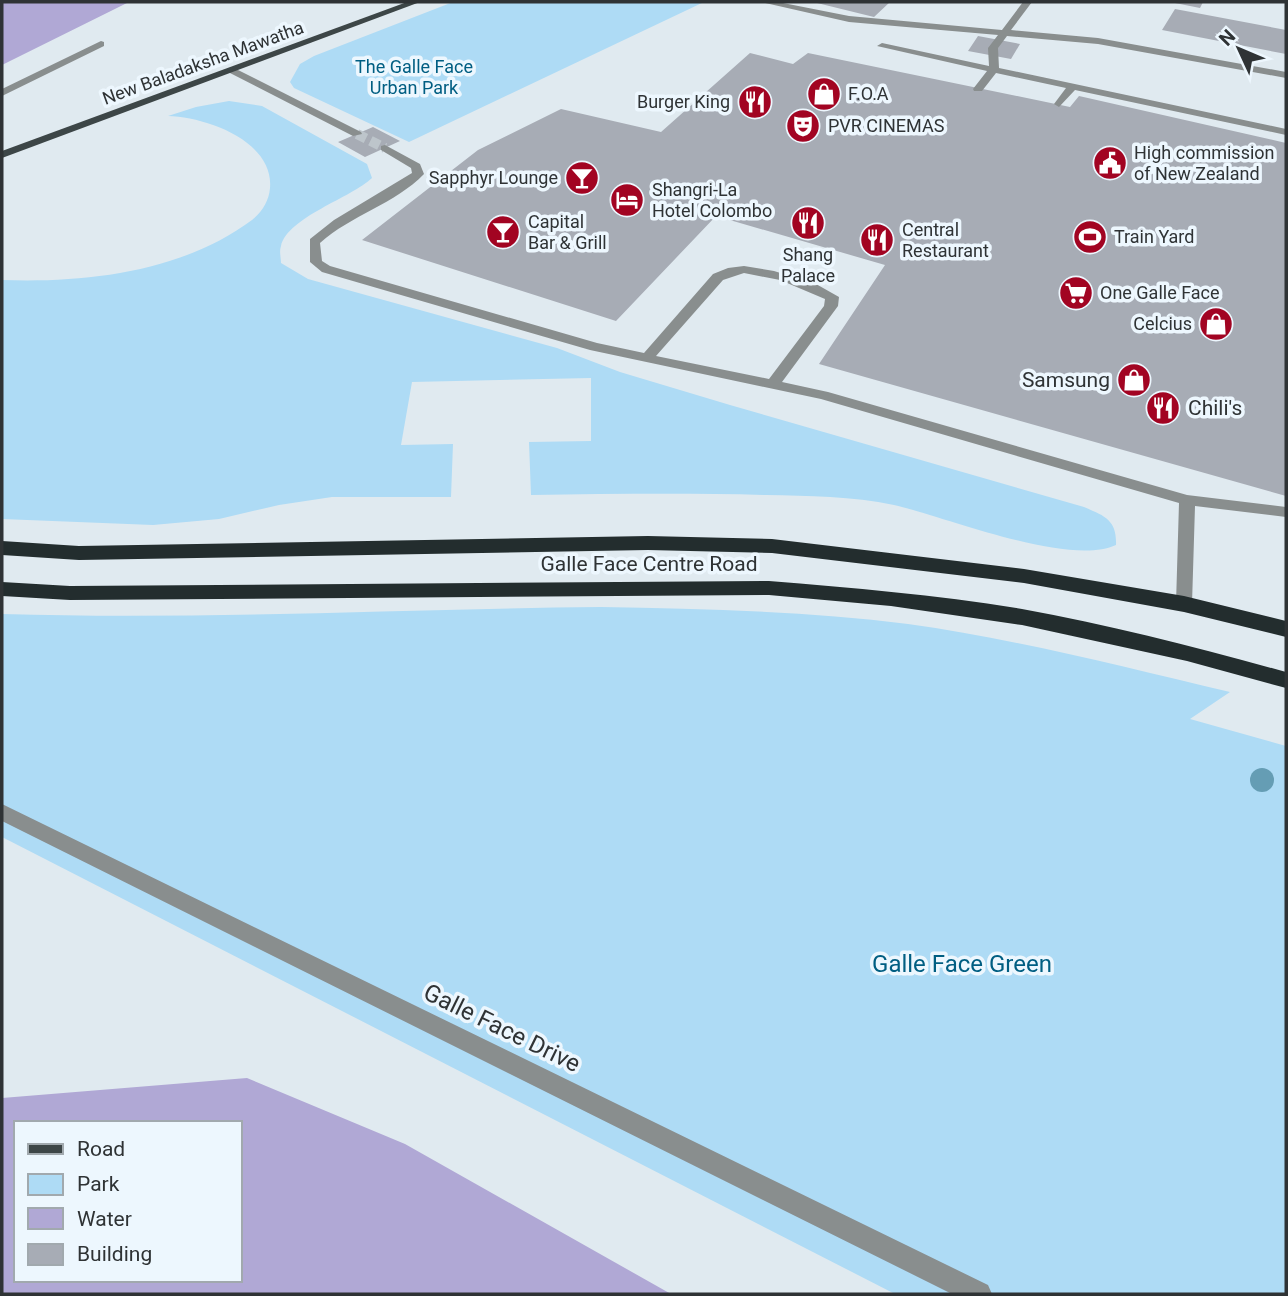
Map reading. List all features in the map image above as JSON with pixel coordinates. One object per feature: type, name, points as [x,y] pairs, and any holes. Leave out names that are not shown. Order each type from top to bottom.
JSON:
[{"type":"highway","name":"Galle Face Centre Road","points":[[2,548],[79,552],[648,543],[772,547],[894,558],[1184,604],[1286,629]]},
{"type":"highway","name":"Galle Face Centre Road","points":[[2,589],[70,593],[769,588],[891,599],[1022,617],[1187,653],[1286,680]]},
{"type":"main road","name":"New Baladaksha Mawatha","points":[[2,155],[415,2]]},
{"type":"street","points":[[766,2],[849,19],[1098,41],[1286,75]]},
{"type":"street","points":[[978,89],[994,69],[993,48],[1028,2]]},
{"type":"street","points":[[2,93],[101,44]]},
{"type":"street","points":[[882,46],[1286,132]]},
{"type":"street","points":[[234,71],[357,134]]},
{"type":"street","points":[[1059,104],[1073,86]]},
{"type":"street","points":[[385,148],[416,166],[418,174],[405,185],[326,230],[314,242],[316,262],[326,269],[595,346],[774,383],[1187,500],[1286,513]]},
{"type":"street","points":[[647,358],[718,277],[732,270],[747,270],[816,288],[832,298],[831,306],[774,383]]},
{"type":"street","points":[[1184,604],[1187,500]]},
{"type":"street","name":"Galle Face Drive","points":[[2,812],[979,1294]]},
{"type":"green space","name":"The Galle Face Urban Park","points":[[453,2],[704,2],[409,142],[294,88],[290,82],[300,64],[314,56]]},
{"type":"green space","points":[[229,101],[262,106],[367,164],[372,178],[307,217],[286,236],[280,248],[281,263],[308,279],[557,348],[620,372],[1084,507],[1098,513],[1112,524],[1116,545],[1095,550],[1069,550],[1039,545],[894,505],[846,498],[707,494],[531,495],[529,442],[591,441],[591,378],[412,382],[401,445],[453,444],[451,497],[332,497],[279,505],[219,519],[153,525],[2,519],[2,280],[67,279],[133,271],[195,252],[225,238],[252,220],[264,206],[270,188],[268,171],[261,157],[250,145],[218,127],[183,117],[168,116]]},
{"type":"green space","name":"Galle Face Green","points":[[601,607],[831,616],[948,630],[1029,646],[1230,692],[1190,719],[1286,746],[1286,1294],[895,1294],[2,837],[2,614],[226,615]]},
{"type":"water","points":[[2,2],[129,2],[2,65]]},
{"type":"water","points":[[247,1078],[405,1144],[671,1294],[2,1294],[2,1098]]},
{"type":"building","points":[[813,2],[890,2],[874,17]]},
{"type":"building","points":[[1170,2],[1203,2],[1200,8]]},
{"type":"building","points":[[1175,9],[1286,30],[1286,54],[1162,30]]},
{"type":"building","points":[[978,36],[1020,44],[1011,59],[968,51]]},
{"type":"building","name":"One Galle Face","points":[[750,53],[793,64],[808,53],[1070,107],[1079,96],[1286,143],[1286,496],[819,364],[885,265],[716,216],[616,321],[362,240],[478,150],[561,109],[661,132]]},
{"type":"building","points":[[373,127],[400,141],[365,157],[338,142]]},
{"type":"tunnel","points":[[357,134],[385,148]]},
{"type":"place","name":"F.O.A","points":[[824,94]]},
{"type":"place","name":"Burger King","points":[[755,102]]},
{"type":"place","name":"PVR CINEMAS","points":[[803,126]]},
{"type":"place","name":"High commission of New Zealand","points":[[1110,163]]},
{"type":"place","name":"Sapphyr Lounge","points":[[582,178]]},
{"type":"place","name":"Shangri-La Hotel Colombo","points":[[627,200]]},
{"type":"place","name":"Shang Palace","points":[[808,223]]},
{"type":"place","name":"Capital Bar & Grill","points":[[503,232]]},
{"type":"place","name":"Train Yard","points":[[1090,237]]},
{"type":"place","name":"Central Restaurant","points":[[877,240]]},
{"type":"place","name":"One Galle Face","points":[[1076,293]]},
{"type":"place","name":"Celcius","points":[[1216,324]]},
{"type":"place","name":"Samsung","points":[[1134,380]]},
{"type":"place","name":"Chili's","points":[[1163,408]]}]
